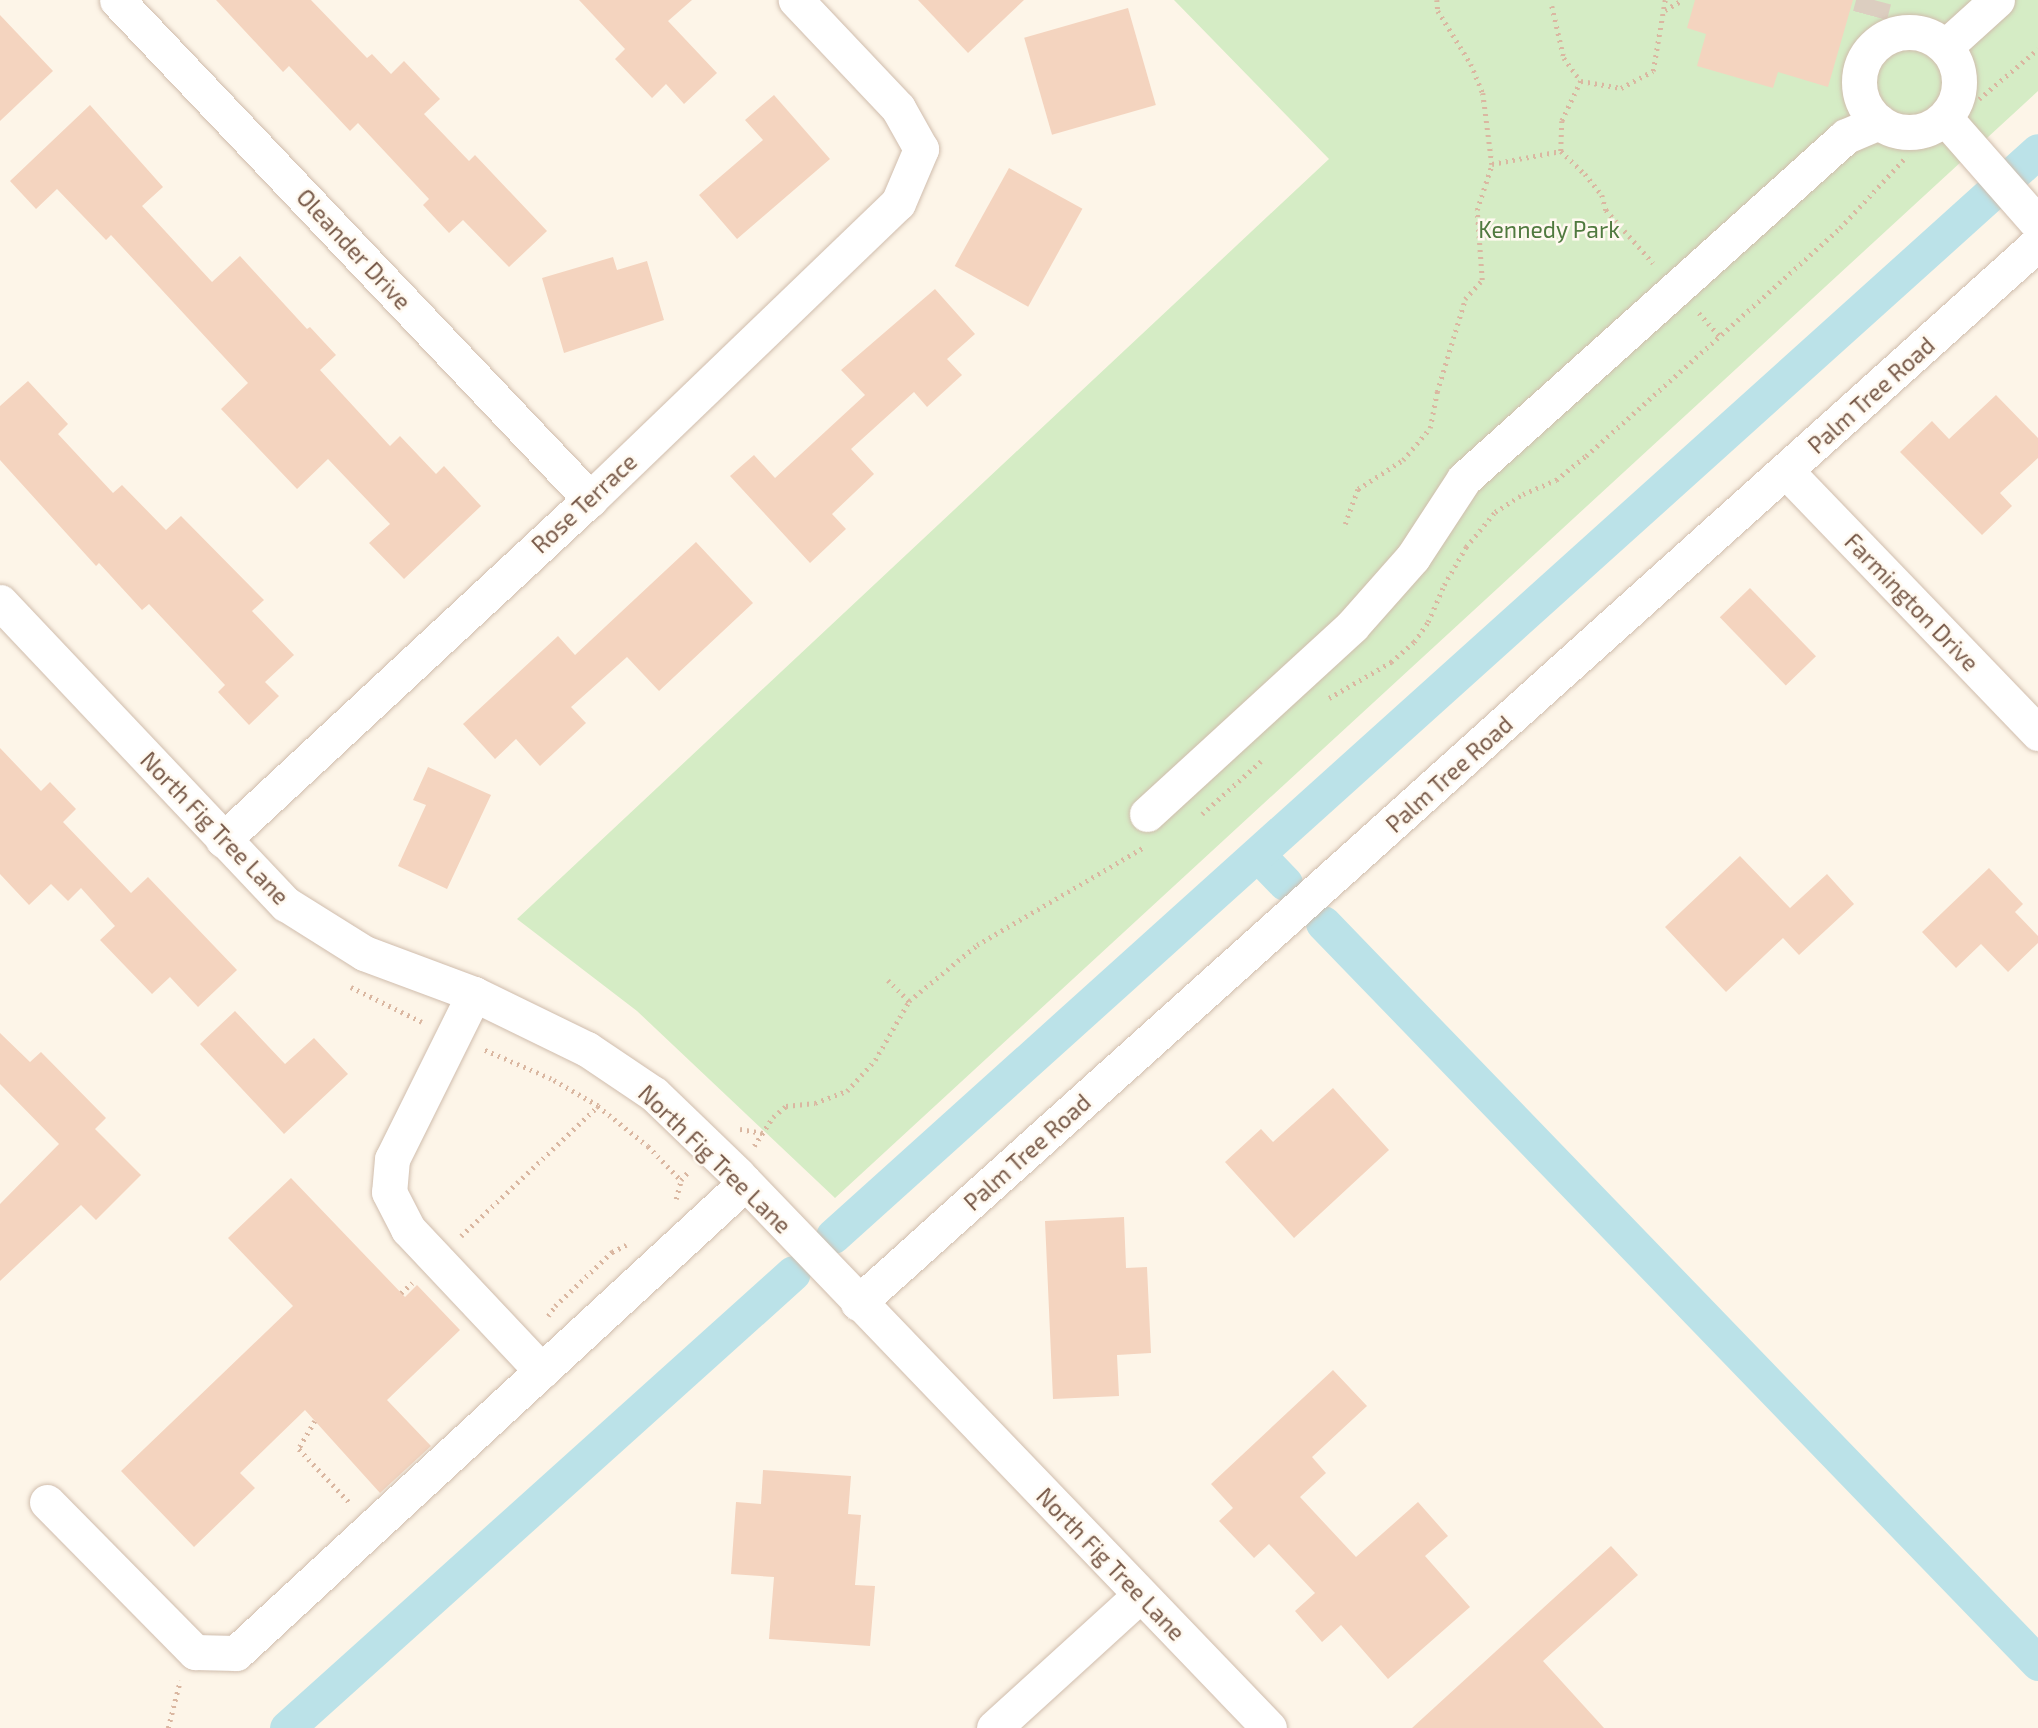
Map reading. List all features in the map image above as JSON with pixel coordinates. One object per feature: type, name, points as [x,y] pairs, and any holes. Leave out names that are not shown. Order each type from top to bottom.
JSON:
[{"type":"street","name":"Oleander Drive","points":[[117,0],[590,499]]},
{"type":"street","name":"Rose Terrace","points":[[223,840],[590,499],[898,203],[921,149],[898,108],[796,0]]},
{"type":"street","points":[[1945,47],[1997,0]]},
{"type":"street","points":[[1871,32],[1885,38],[1909,33],[1932,37],[1945,47],[1957,66],[1959,89],[1951,125],[1906,133],[1879,122],[1868,110],[1861,95],[1859,79],[1871,32]]},
{"type":"street","points":[[1147,814],[1352,626],[1413,556],[1464,479],[1846,136],[1879,122]]},
{"type":"street","points":[[1951,125],[2035,228]]},
{"type":"street","name":"Palm Tree Road","points":[[858,1303],[1786,471],[2035,228]]},
{"type":"street","name":"Farmington Drive","points":[[1786,471],[2038,733]]},
{"type":"street","name":"North Fig Tree Lane","points":[[0,602],[286,904],[364,953],[474,995],[587,1049],[654,1094],[745,1183],[1269,1728]]},
{"type":"street","points":[[474,995],[393,1159],[390,1192],[408,1228],[533,1362]]},
{"type":"street","points":[[47,1502],[195,1651],[236,1653],[372,1527],[533,1362],[745,1183]]},
{"type":"street","points":[[993,1728],[1140,1595]]},
{"type":"path","points":[[1345,524],[1358,489],[1403,460],[1430,428],[1437,393],[1465,299],[1482,280],[1477,210],[1492,163],[1483,93],[1471,64],[1438,11],[1437,0]]},
{"type":"path","points":[[1552,6],[1564,58],[1581,81],[1621,88],[1653,71],[1665,0]]},
{"type":"path","points":[[1665,11],[1682,0]]},
{"type":"path","points":[[1979,99],[2038,49]]},
{"type":"path","points":[[1581,81],[1562,121],[1561,151],[1585,174],[1602,195],[1606,210],[1656,266]]},
{"type":"path","points":[[1492,163],[1561,151]]},
{"type":"path","points":[[888,980],[909,1001]]},
{"type":"path","points":[[598,1106],[648,1146],[681,1180]]},
{"type":"path","points":[[676,1205],[681,1180],[694,1165]]},
{"type":"path","points":[[533,1362],[544,1336],[549,1314],[555,1306],[612,1252],[637,1242]]},
{"type":"path","points":[[401,1293],[413,1282]]},
{"type":"path","points":[[315,1421],[299,1449],[372,1527]]},
{"type":"path","points":[[168,1728],[183,1671]]},
{"type":"green space","name":"Kennedy Park","points":[[1174,0],[2038,0],[2038,91],[835,1198],[637,1011],[517,919],[1329,159]]},
{"type":"building","points":[[216,0],[311,0],[367,58],[372,54],[391,74],[404,61],[440,99],[424,114],[469,161],[475,155],[547,231],[509,267],[463,220],[449,233],[423,205],[429,199],[358,123],[350,131],[289,66],[283,72]]},
{"type":"building","points":[[579,0],[692,0],[668,21],[717,73],[684,104],[666,84],[652,98],[615,59],[625,49]]},
{"type":"building","points":[[918,0],[1024,0],[968,53]]},
{"type":"building","points":[[1695,0],[1853,0],[1828,87],[1778,72],[1773,88],[1697,66],[1706,34],[1687,28]]},
{"type":"building","points":[[1128,8],[1156,105],[1052,135],[1024,38]]},
{"type":"building","points":[[0,15],[53,71],[0,121]]},
{"type":"building","points":[[774,95],[830,159],[737,239],[699,195],[763,140],[745,120]]},
{"type":"building","points":[[90,105],[163,187],[142,206],[212,282],[240,256],[307,329],[310,327],[336,355],[320,370],[390,446],[400,436],[436,474],[444,466],[481,506],[404,579],[369,543],[390,524],[328,459],[297,489],[221,409],[248,383],[111,235],[106,240],[57,189],[36,209],[10,181]]},
{"type":"building","points":[[1009,168],[1082,209],[1028,307],[955,266]]},
{"type":"building","points":[[613,257],[617,270],[647,261],[664,320],[564,353],[542,278]]},
{"type":"building","points":[[935,289],[975,334],[947,359],[962,375],[927,407],[914,392],[851,449],[874,474],[832,514],[846,529],[810,563],[730,476],[754,455],[775,478],[865,395],[841,370]]},
{"type":"building","points":[[28,381],[68,424],[58,434],[113,493],[122,485],[166,530],[181,516],[264,600],[252,611],[294,655],[265,682],[279,696],[249,725],[218,692],[225,685],[149,604],[142,610],[99,563],[96,566],[0,460],[0,406]]},
{"type":"building","points":[[1996,395],[2038,438],[2038,458],[2000,493],[2012,506],[1982,535],[1900,452],[1932,421],[1949,439]]},
{"type":"building","points":[[696,542],[753,603],[659,691],[627,657],[571,707],[586,723],[540,766],[516,739],[495,759],[463,724],[558,636],[575,655]]},
{"type":"building","points":[[1750,588],[1816,656],[1786,686],[1720,617]]},
{"type":"building","points":[[0,748],[41,791],[50,782],[76,809],[63,822],[131,893],[148,877],[237,970],[198,1007],[170,977],[152,994],[100,940],[115,926],[81,888],[68,901],[51,884],[29,905],[0,874]]},
{"type":"building","points":[[428,767],[491,795],[447,889],[398,866],[426,805],[413,800]]},
{"type":"building","points":[[1740,856],[1790,908],[1827,874],[1854,904],[1799,955],[1783,938],[1726,992],[1665,927]]},
{"type":"building","points":[[1989,868],[2023,904],[2015,912],[2038,936],[2038,943],[2008,972],[1981,944],[1956,968],[1922,932]]},
{"type":"building","points":[[235,1011],[285,1064],[314,1038],[348,1074],[284,1134],[200,1044]]},
{"type":"building","points":[[0,1033],[30,1062],[41,1052],[106,1118],[95,1129],[141,1175],[96,1220],[81,1205],[0,1281],[0,1204],[59,1144],[0,1084]]},
{"type":"building","points":[[1333,1088],[1389,1150],[1294,1238],[1225,1162],[1261,1129],[1273,1142]]},
{"type":"building","points":[[291,1178],[405,1297],[417,1285],[460,1330],[387,1400],[431,1446],[380,1493],[305,1410],[240,1473],[255,1488],[194,1547],[121,1471],[293,1306],[228,1238]]},
{"type":"building","points":[[1124,1217],[1126,1268],[1147,1267],[1151,1353],[1117,1355],[1119,1396],[1053,1399],[1045,1221]]},
{"type":"building","points":[[1333,1370],[1367,1406],[1312,1457],[1326,1473],[1300,1497],[1356,1557],[1418,1502],[1448,1536],[1425,1556],[1470,1607],[1388,1679],[1341,1625],[1322,1642],[1295,1611],[1315,1593],[1269,1544],[1254,1558],[1219,1521],[1233,1508],[1211,1484]]},
{"type":"building","points":[[763,1470],[851,1476],[848,1514],[861,1515],[855,1585],[875,1586],[870,1646],[769,1639],[774,1577],[731,1574],[736,1502],[761,1504]]},
{"type":"building","points":[[1611,1546],[1638,1575],[1543,1661],[1604,1728],[1412,1728]]},
{"type":"waterway","points":[[833,1236],[2038,151]]},
{"type":"waterway","points":[[1258,855],[1285,883]]},
{"type":"waterway","points":[[1323,923],[2038,1663]]},
{"type":"waterway","points":[[287,1728],[793,1273]]},
{"type":"tunnel","points":[[1870,15],[1874,0]]}]
